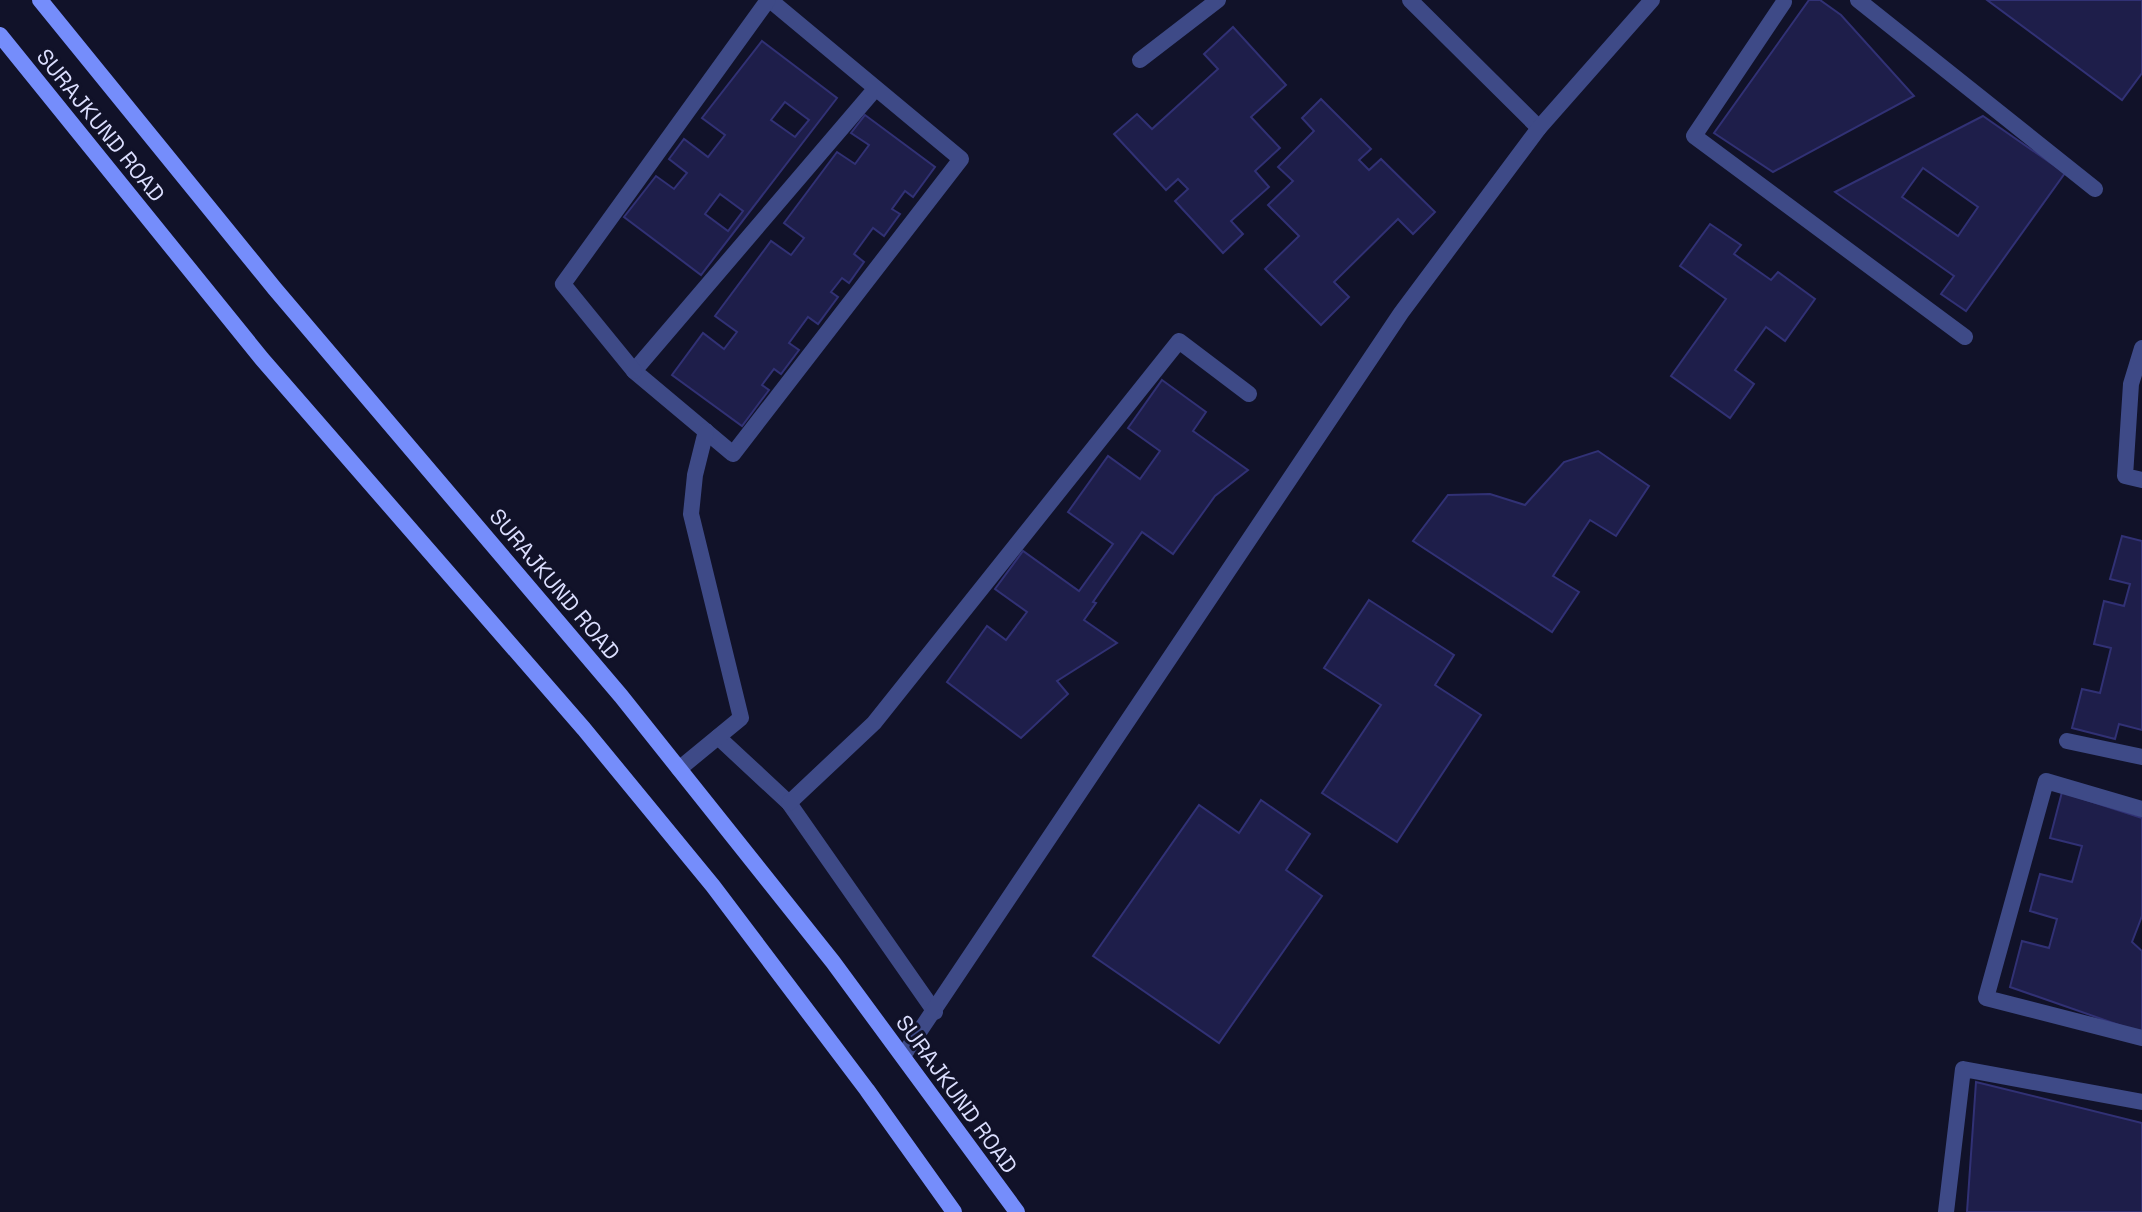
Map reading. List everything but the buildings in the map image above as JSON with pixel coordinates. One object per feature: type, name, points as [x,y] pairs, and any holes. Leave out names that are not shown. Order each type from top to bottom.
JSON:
[{"type":"main road","name":"SURAJKUND ROAD","points":[[40,0],[275,289],[679,769],[833,962],[1017,1212]]},
{"type":"main road","name":"SURAJKUND ROAD","points":[[0,35],[262,359],[584,729],[713,886],[954,1212]]},
{"type":"street","points":[[769,0],[961,159],[733,454],[634,371],[563,284],[769,0]]},
{"type":"street","points":[[1140,60],[1218,0]]},
{"type":"street","points":[[1410,0],[1539,128]]},
{"type":"street","points":[[903,1056],[1401,313],[1539,128],[1652,0]]},
{"type":"street","points":[[1858,0],[2095,189]]},
{"type":"street","points":[[1784,1],[1694,136],[1965,337]]},
{"type":"street","points":[[634,371],[876,88]]},
{"type":"street","points":[[789,803],[874,723],[1179,341],[1249,394]]},
{"type":"street","points":[[2142,348],[2131,384],[2125,476],[2142,480]]},
{"type":"street","points":[[679,769],[741,718],[691,514],[695,475],[706,431]]},
{"type":"street","points":[[718,737],[789,803],[935,1012]]},
{"type":"street","points":[[2067,741],[2142,757]]},
{"type":"street","points":[[2142,809],[2046,781],[1986,998],[2142,1038]]},
{"type":"street","points":[[1946,1212],[1963,1069],[2142,1102]]}]
